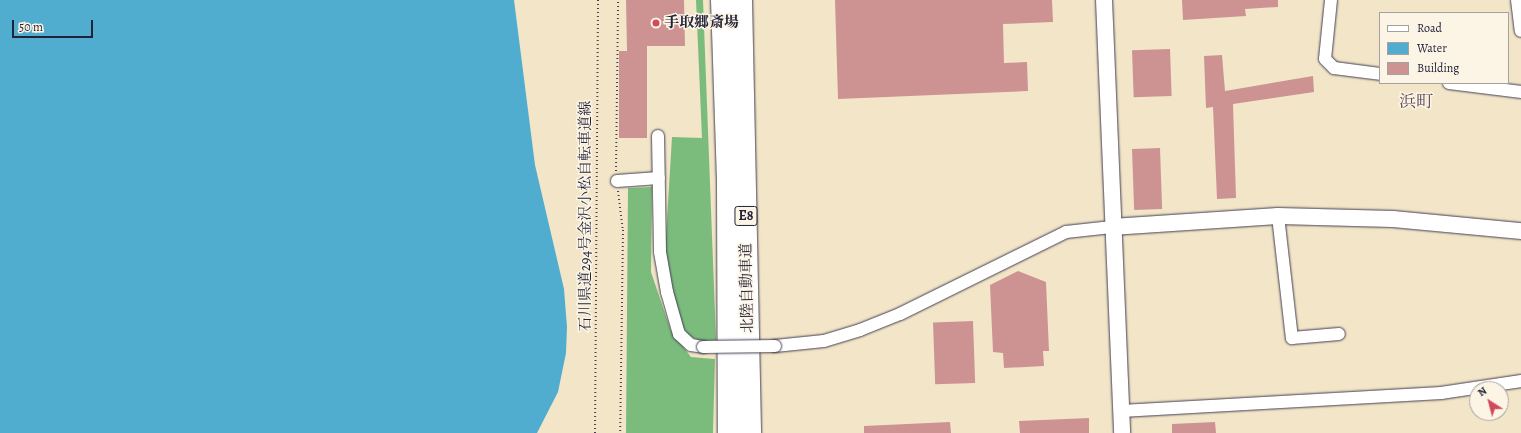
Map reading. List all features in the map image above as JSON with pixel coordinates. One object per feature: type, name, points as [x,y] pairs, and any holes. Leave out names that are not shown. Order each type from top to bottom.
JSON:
[{"type":"highway","name":"北陸自動車道","points":[[722,0],[728,184],[729,433]]},
{"type":"highway","name":"北陸自動車道","points":[[741,0],[750,433]]},
{"type":"street","points":[[1104,0],[1112,227],[1122,433]]},
{"type":"street","points":[[1331,0],[1325,59],[1334,68],[1379,74]]},
{"type":"street","points":[[1517,0],[1521,31]]},
{"type":"street","points":[[1456,84],[1521,92]]},
{"type":"street","points":[[658,136],[660,252],[674,319],[679,334],[691,345],[703,347],[775,346],[824,341],[860,330],[900,314],[1066,232],[1112,227],[1278,216],[1394,219],[1521,231]]},
{"type":"street","points":[[617,181],[659,178]]},
{"type":"street","points":[[1278,216],[1292,338],[1339,334]]},
{"type":"street","points":[[1121,411],[1434,393],[1521,381]]},
{"type":"path","name":"石川県道294号金沢小松自転車道線","points":[[595,433],[598,0]]},
{"type":"path","points":[[618,0],[617,181],[623,230],[620,433]]},
{"type":"green space","points":[[696,0],[703,0],[716,340],[701,341],[689,336],[680,322],[665,253],[672,137],[702,138]]},
{"type":"green space","points":[[652,187],[651,272],[671,331],[691,357],[715,359],[713,433],[626,433],[628,188]]},
{"type":"water","points":[[0,0],[514,0],[535,165],[564,289],[567,327],[566,353],[558,392],[537,433],[0,433]]},
{"type":"building","points":[[626,0],[684,0],[685,46],[647,46],[647,138],[619,138],[619,51],[627,51]]},
{"type":"building","points":[[835,0],[1052,0],[1053,22],[1003,24],[1004,63],[1027,62],[1028,91],[838,99]]},
{"type":"building","points":[[1182,0],[1278,0],[1278,7],[1245,9],[1246,16],[1183,20]]},
{"type":"building","points":[[1170,49],[1172,96],[1134,97],[1132,50]]},
{"type":"building","points":[[1222,55],[1225,91],[1313,76],[1314,92],[1233,104],[1236,198],[1217,199],[1213,107],[1206,108],[1204,56]]},
{"type":"building","points":[[1160,148],[1162,209],[1134,210],[1132,149]]},
{"type":"building","points":[[1018,271],[1046,282],[1049,351],[1043,351],[1044,366],[1004,368],[1003,353],[993,352],[990,285]]},
{"type":"building","points":[[973,321],[975,383],[935,384],[933,322]]},
{"type":"building","points":[[1089,418],[1089,433],[1020,433],[1019,421]]},
{"type":"building","points":[[950,422],[951,433],[864,433],[864,426]]},
{"type":"building","points":[[1215,422],[1216,433],[1172,433],[1172,424]]},
{"type":"place","name":"手取郷斎場","points":[[656,23]]},
{"type":"district","name":"浜町","points":[[1416,102]]}]
